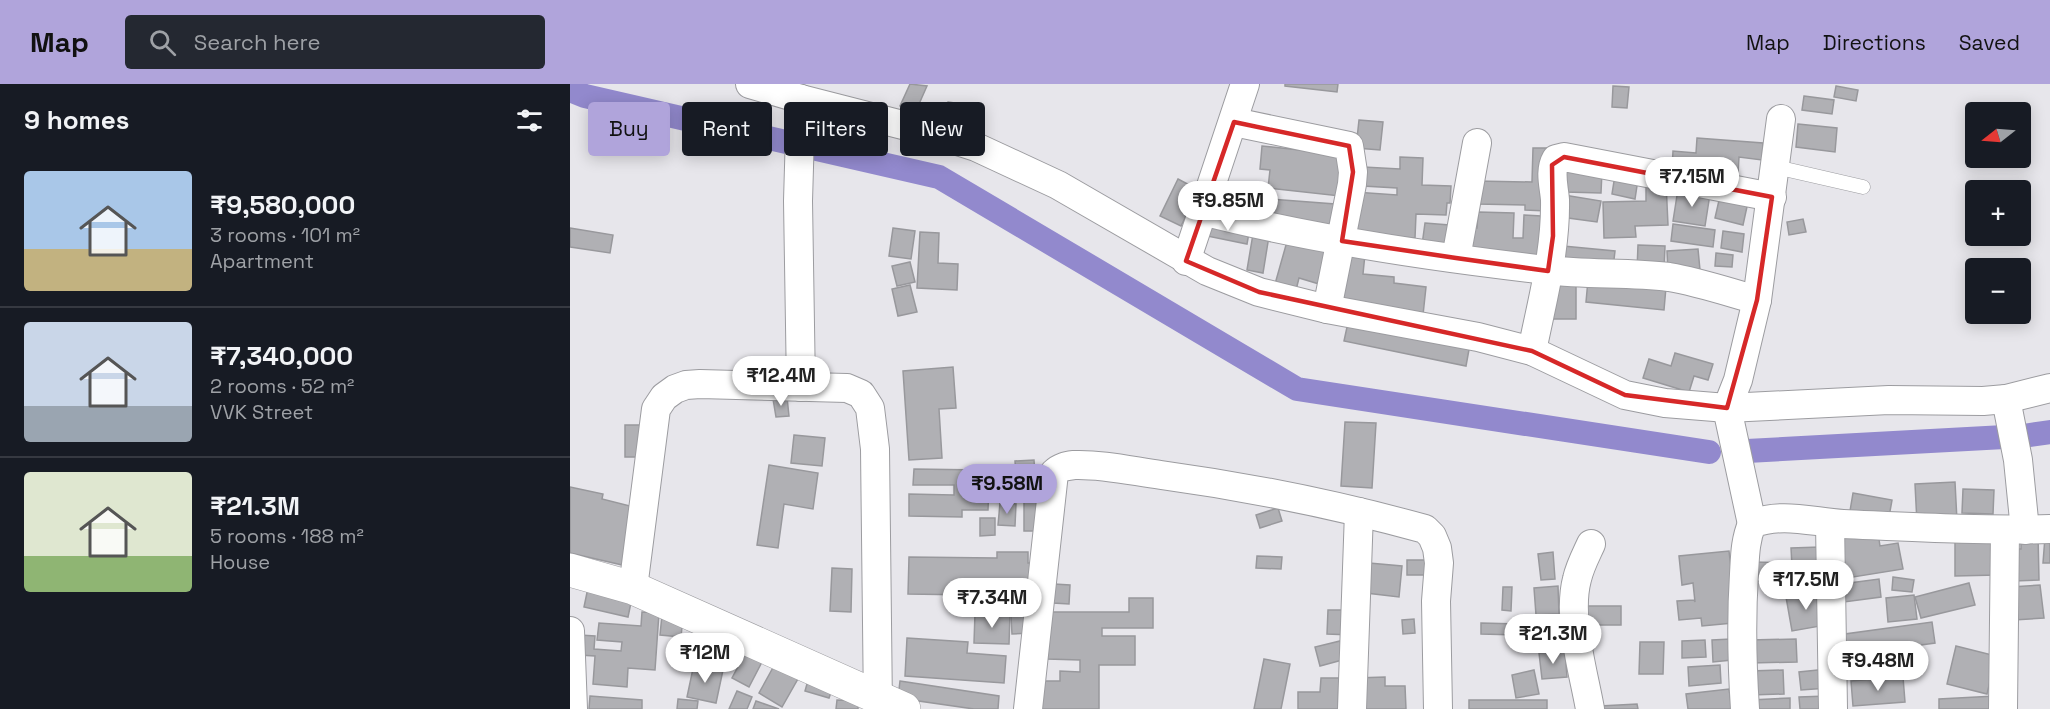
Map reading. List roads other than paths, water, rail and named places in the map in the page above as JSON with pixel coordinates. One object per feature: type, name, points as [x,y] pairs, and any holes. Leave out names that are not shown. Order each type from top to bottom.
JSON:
[{"type":"street","points":[[750,84],[926,130],[976,147],[1058,185],[1186,261],[1259,292],[1328,309],[1478,336],[1532,351],[1626,395],[1665,403],[1727,408],[1889,400],[1983,401],[2007,407],[2050,388]]},
{"type":"street","points":[[1186,261],[1245,84]]},
{"type":"street","points":[[801,99],[798,201],[801,387]]},
{"type":"street","points":[[1746,709],[1741,653],[1741,612],[1746,545],[1752,524],[1727,408],[1738,380],[1757,300],[1781,119]]},
{"type":"street","points":[[1234,122],[1349,146],[1353,172],[1328,309]]},
{"type":"street","points":[[1456,258],[1477,143]]},
{"type":"street","points":[[1532,351],[1553,236],[1555,200],[1552,165],[1556,159],[1564,157],[1772,197]]},
{"type":"street","points":[[1202,210],[1342,241],[1456,258],[1591,275],[1669,277],[1757,300]]},
{"type":"street","points":[[570,570],[633,588],[886,706],[875,449],[870,408],[861,394],[847,388],[700,384],[675,389],[664,397],[656,409],[633,588]]},
{"type":"street","points":[[2003,709],[2027,530],[2018,460],[2007,407]]},
{"type":"street","points":[[1028,709],[1054,473],[1059,468],[1073,465],[1218,483],[1359,512],[1425,529],[1432,536],[1437,548],[1438,709]]},
{"type":"street","points":[[1352,709],[1359,512]]},
{"type":"street","points":[[1752,524],[1762,520],[1791,518],[1830,523],[2027,530]]},
{"type":"street","points":[[1830,523],[1833,709]]},
{"type":"street","points":[[1590,709],[1575,620],[1574,595],[1580,566],[1591,544]]},
{"type":"street","points":[[570,632],[573,709]]},
{"type":"lane","points":[[1776,167],[1863,187]]},
{"type":"waterway","points":[[570,90],[585,96],[939,177],[1297,389],[1709,452]]},
{"type":"waterway","points":[[1747,451],[2023,436],[2050,432]]}]
